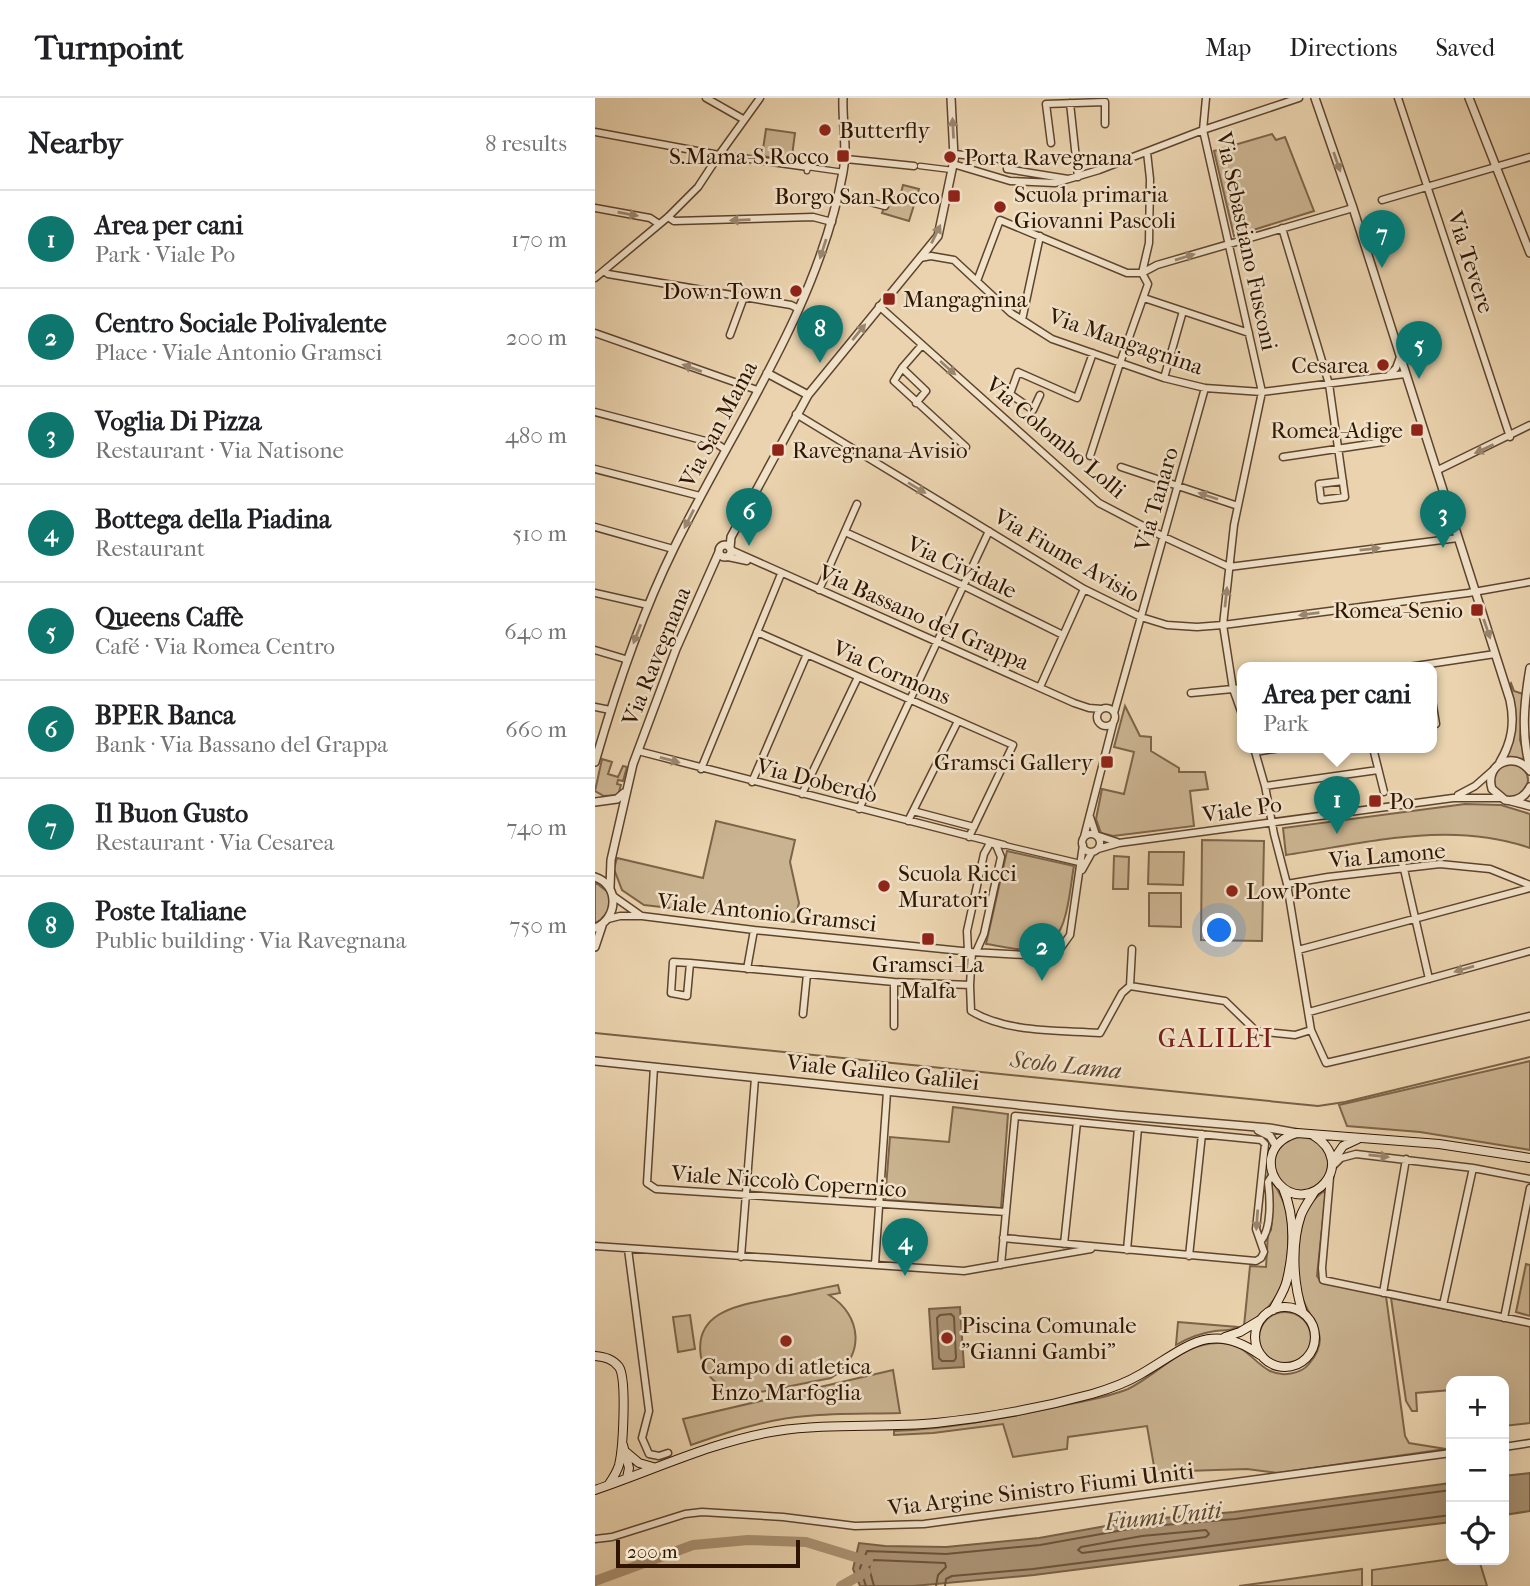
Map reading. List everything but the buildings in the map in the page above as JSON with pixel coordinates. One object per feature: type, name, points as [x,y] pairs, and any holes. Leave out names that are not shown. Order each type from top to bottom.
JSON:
[{"type":"main road","points":[[595,1490],[731,1442],[774,1432],[828,1426],[935,1423],[981,1417],[1091,1394],[1141,1374],[1182,1348],[1202,1340],[1224,1338],[1240,1332],[1273,1310],[1287,1282],[1291,1210],[1283,1188],[1273,1174],[1271,1160],[1276,1146],[1297,1133],[1439,1143],[1530,1161]]},
{"type":"main road","points":[[1313,1135],[1327,1146],[1331,1168]]},
{"type":"main road","points":[[1303,1313],[1294,1283],[1301,1214],[1315,1191],[1324,1184],[1338,1151],[1348,1142],[1371,1138]]},
{"type":"main road","points":[[1283,1188],[1299,1194],[1315,1191]]},
{"type":"main road","points":[[1224,1338],[1249,1347],[1275,1366],[1294,1366],[1309,1356],[1316,1338],[1310,1320],[1303,1313],[1288,1307],[1273,1310]]},
{"type":"main road","points":[[1260,1320],[1255,1337],[1260,1355]]},
{"type":"main road","points":[[595,1356],[613,1361],[622,1374],[624,1447],[629,1468],[627,1478]]},
{"type":"main road","points":[[624,1447],[639,1463],[656,1468]]},
{"type":"main road","points":[[608,1485],[624,1447]]},
{"type":"main road","points":[[619,1464],[627,1478]]},
{"type":"street","points":[[706,98],[743,119]]},
{"type":"street","points":[[598,274],[668,217],[698,187],[760,98]]},
{"type":"street","name":"Via San Mama","points":[[595,762],[610,710],[647,605],[673,549],[799,309],[820,259],[839,194],[845,159],[843,98]]},
{"type":"street","name":"Via Ravegnana","points":[[610,887],[611,861],[625,793],[638,751],[676,649],[715,563],[726,553],[731,537],[808,395],[938,236],[953,164],[951,98]]},
{"type":"street","name":"Via Sebastiano Fusconi","points":[[1206,98],[1203,130],[1262,392]]},
{"type":"street","points":[[953,164],[1010,181],[1055,183],[1099,170],[1203,130],[1299,98]]},
{"type":"street","points":[[1315,98],[1353,208],[1510,700],[1511,742],[1492,772],[1490,783],[1501,798],[1530,806]]},
{"type":"street","name":"Via Tevere","points":[[1398,98],[1510,437]]},
{"type":"street","points":[[1469,98],[1530,253]]},
{"type":"street","points":[[1051,143],[1046,104],[1089,100],[1105,102],[1105,124]]},
{"type":"street","points":[[1070,103],[1078,177]]},
{"type":"street","points":[[595,132],[719,155],[843,172]]},
{"type":"street","points":[[1090,456],[1148,284],[1142,273],[1149,243],[1150,179],[1147,152]]},
{"type":"street","points":[[1382,201],[1530,157]]},
{"type":"street","points":[[845,159],[917,166],[1007,160],[1007,169],[1069,180]]},
{"type":"street","points":[[839,194],[885,206]]},
{"type":"street","points":[[595,208],[650,218],[659,224]]},
{"type":"street","points":[[977,281],[1000,220],[1127,273],[1142,273],[1157,265],[1353,208]]},
{"type":"street","points":[[668,217],[674,221],[813,217],[832,222]]},
{"type":"street","points":[[1282,228],[1329,384],[1342,472],[1345,497],[1321,500],[1319,484],[1343,481]]},
{"type":"street","points":[[1022,320],[1040,236]]},
{"type":"street","name":"Via Mangagnina","points":[[919,258],[931,256],[954,260],[1022,320],[1052,339],[1164,378],[1205,388],[1262,392],[1388,376],[1404,370]]},
{"type":"street","points":[[598,274],[795,305],[799,309]]},
{"type":"street","points":[[730,335],[744,297]]},
{"type":"street","points":[[1144,298],[1249,333]]},
{"type":"street","name":"Via Colombo Lolli","points":[[879,306],[1100,503],[1164,537],[1229,566]]},
{"type":"street","points":[[1164,378],[1183,311]]},
{"type":"street","points":[[595,333],[757,390]]},
{"type":"street","points":[[922,345],[894,381],[966,447]]},
{"type":"street","points":[[1040,395],[1034,410],[1010,394],[1018,372],[1077,398],[1093,353]]},
{"type":"street","points":[[1388,376],[1397,368],[1400,356]]},
{"type":"street","points":[[902,368],[926,391],[916,404]]},
{"type":"street","points":[[767,373],[808,395]]},
{"type":"street","name":"Via Tanaro","points":[[1114,717],[1205,388]]},
{"type":"street","points":[[1237,700],[1223,625],[1238,506],[1262,392]]},
{"type":"street","points":[[595,412],[717,444],[726,450]]},
{"type":"street","name":"Via Fiume Avisio","points":[[796,414],[1084,589],[1141,617],[1167,625],[1223,625],[1474,592],[1530,582]]},
{"type":"street","points":[[1437,470],[1530,425]]},
{"type":"street","points":[[1283,457],[1383,442]]},
{"type":"street","points":[[1121,467],[1238,506]]},
{"type":"street","points":[[595,469],[701,496]]},
{"type":"street","points":[[819,590],[857,504]]},
{"type":"street","points":[[595,527],[673,549]]},
{"type":"street","points":[[859,809],[989,531]]},
{"type":"street","name":"Via Cividale","points":[[845,532],[1063,635]]},
{"type":"street","points":[[1229,566],[1458,538]]},
{"type":"street","name":"Via Bassano del Grappa","points":[[726,553],[760,564],[1074,703],[1089,708],[1104,708],[1114,717]]},
{"type":"street","points":[[701,769],[781,574]]},
{"type":"street","points":[[1039,687],[1084,589]]},
{"type":"street","points":[[595,593],[647,605]]},
{"type":"street","name":"Via Cormons","points":[[757,632],[1013,745],[974,827]]},
{"type":"street","points":[[595,650],[625,659],[626,662]]},
{"type":"street","points":[[752,782],[807,654]]},
{"type":"street","points":[[1437,664],[1495,654]]},
{"type":"street","points":[[1530,668],[1523,738],[1530,770]]},
{"type":"street","points":[[802,794],[858,677]]},
{"type":"street","points":[[1191,692],[1237,689]]},
{"type":"street","points":[[1104,755],[1106,738],[1099,721],[1104,708],[1117,700]]},
{"type":"street","name":"Via Bassano del Grappa","points":[[1074,703],[1099,721]]},
{"type":"street","points":[[595,707],[610,710]]},
{"type":"street","points":[[1099,721],[1110,725],[1114,717]]},
{"type":"street","points":[[1090,815],[1100,844],[1095,850],[1085,850],[1084,837],[1114,717]]},
{"type":"street","points":[[908,821],[958,720]]},
{"type":"street","name":"Via Doberdò","points":[[638,751],[1004,845]]},
{"type":"street","points":[[1255,753],[1287,884],[1311,1030],[1326,1063],[1530,1016]]},
{"type":"street","points":[[1374,753],[1384,792]]},
{"type":"street","points":[[1500,762],[1518,761],[1530,770]]},
{"type":"street","points":[[1265,786],[1378,770]]},
{"type":"street","name":"Viale Po","points":[[1453,798],[1475,786],[1492,772]]},
{"type":"street","points":[[1510,801],[1523,797],[1530,787]]},
{"type":"street","points":[[595,802],[617,799],[625,793]]},
{"type":"street","name":"Viale Po","points":[[1095,850],[1119,843],[1453,798],[1501,798]]},
{"type":"street","points":[[913,811],[974,827],[969,837]]},
{"type":"street","points":[[1084,837],[1096,835]]},
{"type":"street","name":"Viale Po","points":[[1096,835],[1119,843]]},
{"type":"street","points":[[972,952],[984,934],[1001,857],[996,845],[988,841],[968,937],[972,952],[971,1011],[986,1020],[1100,1033],[1122,993],[1131,986],[1225,1001],[1256,1031],[1295,1035],[1311,1030]]},
{"type":"street","points":[[1004,845],[1081,863]]},
{"type":"street","name":"Viale Antonio Gramsci","points":[[601,924],[620,916],[642,916],[972,952],[1032,957],[1052,954],[1070,935],[1083,845]]},
{"type":"street","points":[[985,852],[993,849],[999,852]]},
{"type":"street","name":"Viale Antonio Gramsci","points":[[1080,875],[1095,850]]},
{"type":"street","points":[[1399,855],[1429,979]]},
{"type":"street","name":"Via Lamone","points":[[1287,884],[1440,864],[1489,869],[1530,887]]},
{"type":"street","points":[[595,877],[602,879],[610,887],[613,896],[611,912],[601,924],[595,947]]},
{"type":"street","points":[[1298,950],[1530,887]]},
{"type":"street","name":"Viale Antonio Gramsci","points":[[613,896],[642,916]]},
{"type":"street","points":[[747,969],[754,930]]},
{"type":"street","points":[[968,937],[981,939]]},
{"type":"street","points":[[1131,986],[1132,949]]},
{"type":"street","points":[[1309,1012],[1530,951]]},
{"type":"street","points":[[690,963],[687,996],[671,993],[673,962],[690,963],[807,975],[894,982],[970,985]]},
{"type":"street","points":[[803,1014],[807,975]]},
{"type":"street","points":[[894,982],[894,1026]]},
{"type":"street","name":"Viale Galileo Galilei","points":[[595,1061],[1297,1133]]},
{"type":"street","name":"Viale Niccolò Copernico","points":[[654,1067],[647,1183],[656,1189],[1006,1212]]},
{"type":"street","points":[[741,1256],[755,1078]]},
{"type":"street","points":[[875,1264],[887,1092]]},
{"type":"street","points":[[1043,1118],[1044,1108]]},
{"type":"street","points":[[1114,1125],[1116,1115]]},
{"type":"street","points":[[1001,1265],[1016,1116],[1264,1141],[1264,1187]]},
{"type":"street","points":[[1064,1244],[1077,1122]]},
{"type":"street","points":[[1236,1127],[1236,1138]]},
{"type":"street","points":[[1127,1250],[1138,1128]]},
{"type":"street","points":[[1251,1128],[1264,1131],[1275,1141],[1276,1146]]},
{"type":"street","points":[[1189,1256],[1202,1134]]},
{"type":"street","points":[[1530,1179],[1406,1159],[1351,1154],[1341,1158],[1331,1168],[1322,1268],[1324,1280],[1530,1323]]},
{"type":"street","points":[[1383,1293],[1406,1159]]},
{"type":"street","points":[[1262,1169],[1271,1160]]},
{"type":"street","points":[[1443,1305],[1473,1168]]},
{"type":"street","points":[[1264,1187],[1273,1174]]},
{"type":"street","points":[[1003,1238],[1256,1262],[1264,1252],[1261,1241],[1266,1233],[1270,1190],[1264,1187]]},
{"type":"street","points":[[1504,1318],[1530,1188]]},
{"type":"street","points":[[595,1246],[964,1271],[1100,1248]]},
{"type":"street","points":[[628,1249],[649,1411],[642,1438],[649,1454],[659,1456],[668,1453]]},
{"type":"street","points":[[1509,1446],[1530,1443]]},
{"type":"street","name":"Via Argine Sinistro Fiumi Uniti","points":[[595,1539],[612,1537],[685,1514],[702,1512],[774,1516],[855,1526],[924,1524],[1446,1454]]},
{"type":"shaded area","points":[[766,129],[795,133],[792,156],[798,158],[792,161],[762,156]]},
{"type":"shaded area","points":[[1272,134],[1276,140],[1285,137],[1314,211],[1234,236],[1214,151]]},
{"type":"shaded area","points":[[903,185],[919,189],[909,221],[882,213],[888,197],[900,197]]},
{"type":"shaded area","points":[[1511,683],[1514,691],[1523,694],[1520,740],[1527,763],[1505,758],[1515,722]]},
{"type":"shaded area","points":[[1125,706],[1140,736],[1151,737],[1151,751],[1179,768],[1179,772],[1205,772],[1208,789],[1190,791],[1194,826],[1113,836],[1101,833],[1096,819],[1102,789],[1124,794],[1134,752],[1114,747]]},
{"type":"shaded area","points":[[602,759],[612,762],[608,774],[618,777],[623,766],[627,767],[623,781],[618,780],[617,784],[621,785],[618,795],[604,796],[595,791]]},
{"type":"shaded area","points":[[1511,763],[1523,768],[1528,780],[1523,792],[1511,797],[1499,792],[1494,780],[1499,768]]},
{"type":"shaded area","points":[[1465,804],[1501,805],[1530,814],[1530,848],[1500,840],[1439,835],[1378,840],[1286,855],[1283,828]]},
{"type":"shaded area","points":[[716,821],[795,840],[790,862],[799,903],[794,922],[644,905],[622,890],[614,869],[617,858],[703,878]]},
{"type":"shaded area","name":"Low Ponte","points":[[1202,840],[1264,841],[1262,941],[1201,940]]},
{"type":"shaded area","points":[[1007,851],[1074,866],[1062,925],[1050,943],[1041,948],[1021,949],[986,944]]},
{"type":"shaded area","points":[[1149,852],[1184,852],[1183,885],[1148,884]]},
{"type":"shaded area","points":[[1114,856],[1129,857],[1128,889],[1113,889]]},
{"type":"shaded area","points":[[595,882],[609,893],[612,907],[601,921],[595,923]]},
{"type":"shaded area","points":[[1149,893],[1181,893],[1181,927],[1149,926]]},
{"type":"shaded area","points":[[1530,1061],[1530,1150],[1420,1132],[1347,1126],[1339,1105]]},
{"type":"shaded area","points":[[953,1107],[1008,1114],[1001,1208],[885,1200],[890,1137],[949,1142]]},
{"type":"shaded area","points":[[1301,1137],[1320,1145],[1328,1164],[1320,1183],[1301,1191],[1282,1183],[1274,1164],[1282,1145]]},
{"type":"shaded area","points":[[1272,1181],[1282,1198],[1288,1221],[1285,1273],[1272,1303],[1244,1326],[1250,1266],[1266,1267],[1268,1233],[1272,1219],[1269,1212],[1272,1210]]},
{"type":"shaded area","points":[[1326,1190],[1317,1276],[1321,1282],[1386,1296],[1405,1436],[1409,1443],[1446,1449],[1278,1473],[1247,1469],[1155,1472],[1147,1426],[1068,1437],[1067,1449],[1013,1457],[1003,1424],[894,1435],[894,1431],[975,1422],[1111,1395],[1139,1383],[1183,1353],[1208,1344],[1237,1346],[1275,1373],[1286,1374],[1301,1370],[1316,1354],[1320,1336],[1305,1305],[1297,1269],[1302,1223],[1315,1198]]},
{"type":"shaded area","points":[[1526,1264],[1530,1265],[1530,1316],[1516,1312]]},
{"type":"shaded area","points":[[838,1285],[840,1293],[829,1295],[848,1313],[855,1336],[850,1359],[842,1369],[831,1378],[715,1401],[713,1392],[727,1389],[710,1376],[701,1357],[701,1341],[712,1320],[735,1307]]},
{"type":"shaded area","points":[[1391,1298],[1530,1326],[1530,1423],[1509,1425],[1509,1376],[1446,1376],[1446,1390],[1416,1393],[1417,1411],[1412,1411],[1406,1401]]},
{"type":"shaded area","points":[[1285,1312],[1304,1319],[1311,1338],[1304,1357],[1285,1364],[1266,1357],[1259,1338],[1266,1319]]},
{"type":"shaded area","points":[[690,1315],[695,1349],[678,1352],[673,1317]]},
{"type":"shaded area","points":[[1178,1322],[1238,1327],[1200,1334],[1176,1345]]},
{"type":"shaded area","points":[[893,1370],[900,1413],[830,1414],[777,1420],[691,1445],[683,1419]]},
{"type":"shaded area","points":[[1446,1560],[1446,1565],[1481,1565],[1487,1586],[1372,1586],[1372,1570]]},
{"type":"shaded area","points":[[1362,1569],[1362,1586],[1239,1586]]},
{"type":"water","name":"Piscina Comunale \"Gianni Gambi\"","points":[[960,1307],[964,1367],[933,1369],[929,1309]]},
{"type":"water","points":[[1530,1473],[1530,1511],[1509,1514],[1509,1475]]},
{"type":"water","name":"Fiumi Uniti","points":[[1446,1484],[1446,1523],[1034,1575],[913,1586],[860,1586],[853,1569],[859,1543],[946,1547],[1039,1538],[1139,1520],[1234,1512]]},
{"type":"waterway","name":"Scolo Lama","points":[[595,1033],[1318,1106],[1345,1102],[1530,1057]]},
{"type":"waterway","points":[[595,1581],[693,1545],[748,1540],[806,1542],[868,1561]]},
{"type":"waterway","points":[[841,1586],[866,1572]]},
{"type":"place","name":"Butterfly","points":[[825,130]]},
{"type":"place","name":"S.Mama-S.Rocco","points":[[843,156]]},
{"type":"place","name":"Porta Ravegnana","points":[[950,157]]},
{"type":"place","name":"Borgo San Rocco","points":[[954,196]]},
{"type":"place","name":"Scuola primaria Giovanni Pascoli","points":[[1000,207]]},
{"type":"place","name":"Il Buon Gusto","points":[[1382,268]]},
{"type":"place","name":"Down Town","points":[[796,291]]},
{"type":"place","name":"Mangagnina","points":[[889,299]]},
{"type":"place","name":"Poste Italiane","points":[[820,363]]},
{"type":"place","name":"Cesarea","points":[[1383,365]]},
{"type":"place","name":"Queens Caffè","points":[[1419,379]]},
{"type":"place","name":"Romea-Adige","points":[[1417,430]]},
{"type":"place","name":"Ravegnana-Avisio","points":[[778,450]]},
{"type":"place","name":"BPER Banca","points":[[749,546]]},
{"type":"place","name":"Voglia Di Pizza","points":[[1443,548]]},
{"type":"place","name":"Romea-Senio","points":[[1477,610]]},
{"type":"place","name":"Gramsci Gallery","points":[[1107,762]]},
{"type":"place","name":"Po","points":[[1375,801]]},
{"type":"place","name":"Area per cani","points":[[1337,834]]},
{"type":"place","name":"Scuola Ricci Muratori","points":[[884,886]]},
{"type":"place","name":"Low Ponte","points":[[1232,891]]},
{"type":"place","name":"Gramsci-La Malfa","points":[[928,939]]},
{"type":"place","name":"Centro Sociale Polivalente","points":[[1042,981]]},
{"type":"place","name":"Bottega della Piadina","points":[[905,1276]]},
{"type":"place","name":"Piscina Comunale \"Gianni Gambi\"","points":[[947,1338]]},
{"type":"place","name":"Campo di atletica Enzo Marfoglia","points":[[786,1341]]},
{"type":"district","name":"GALILEI","points":[[1216,1038]]}]
